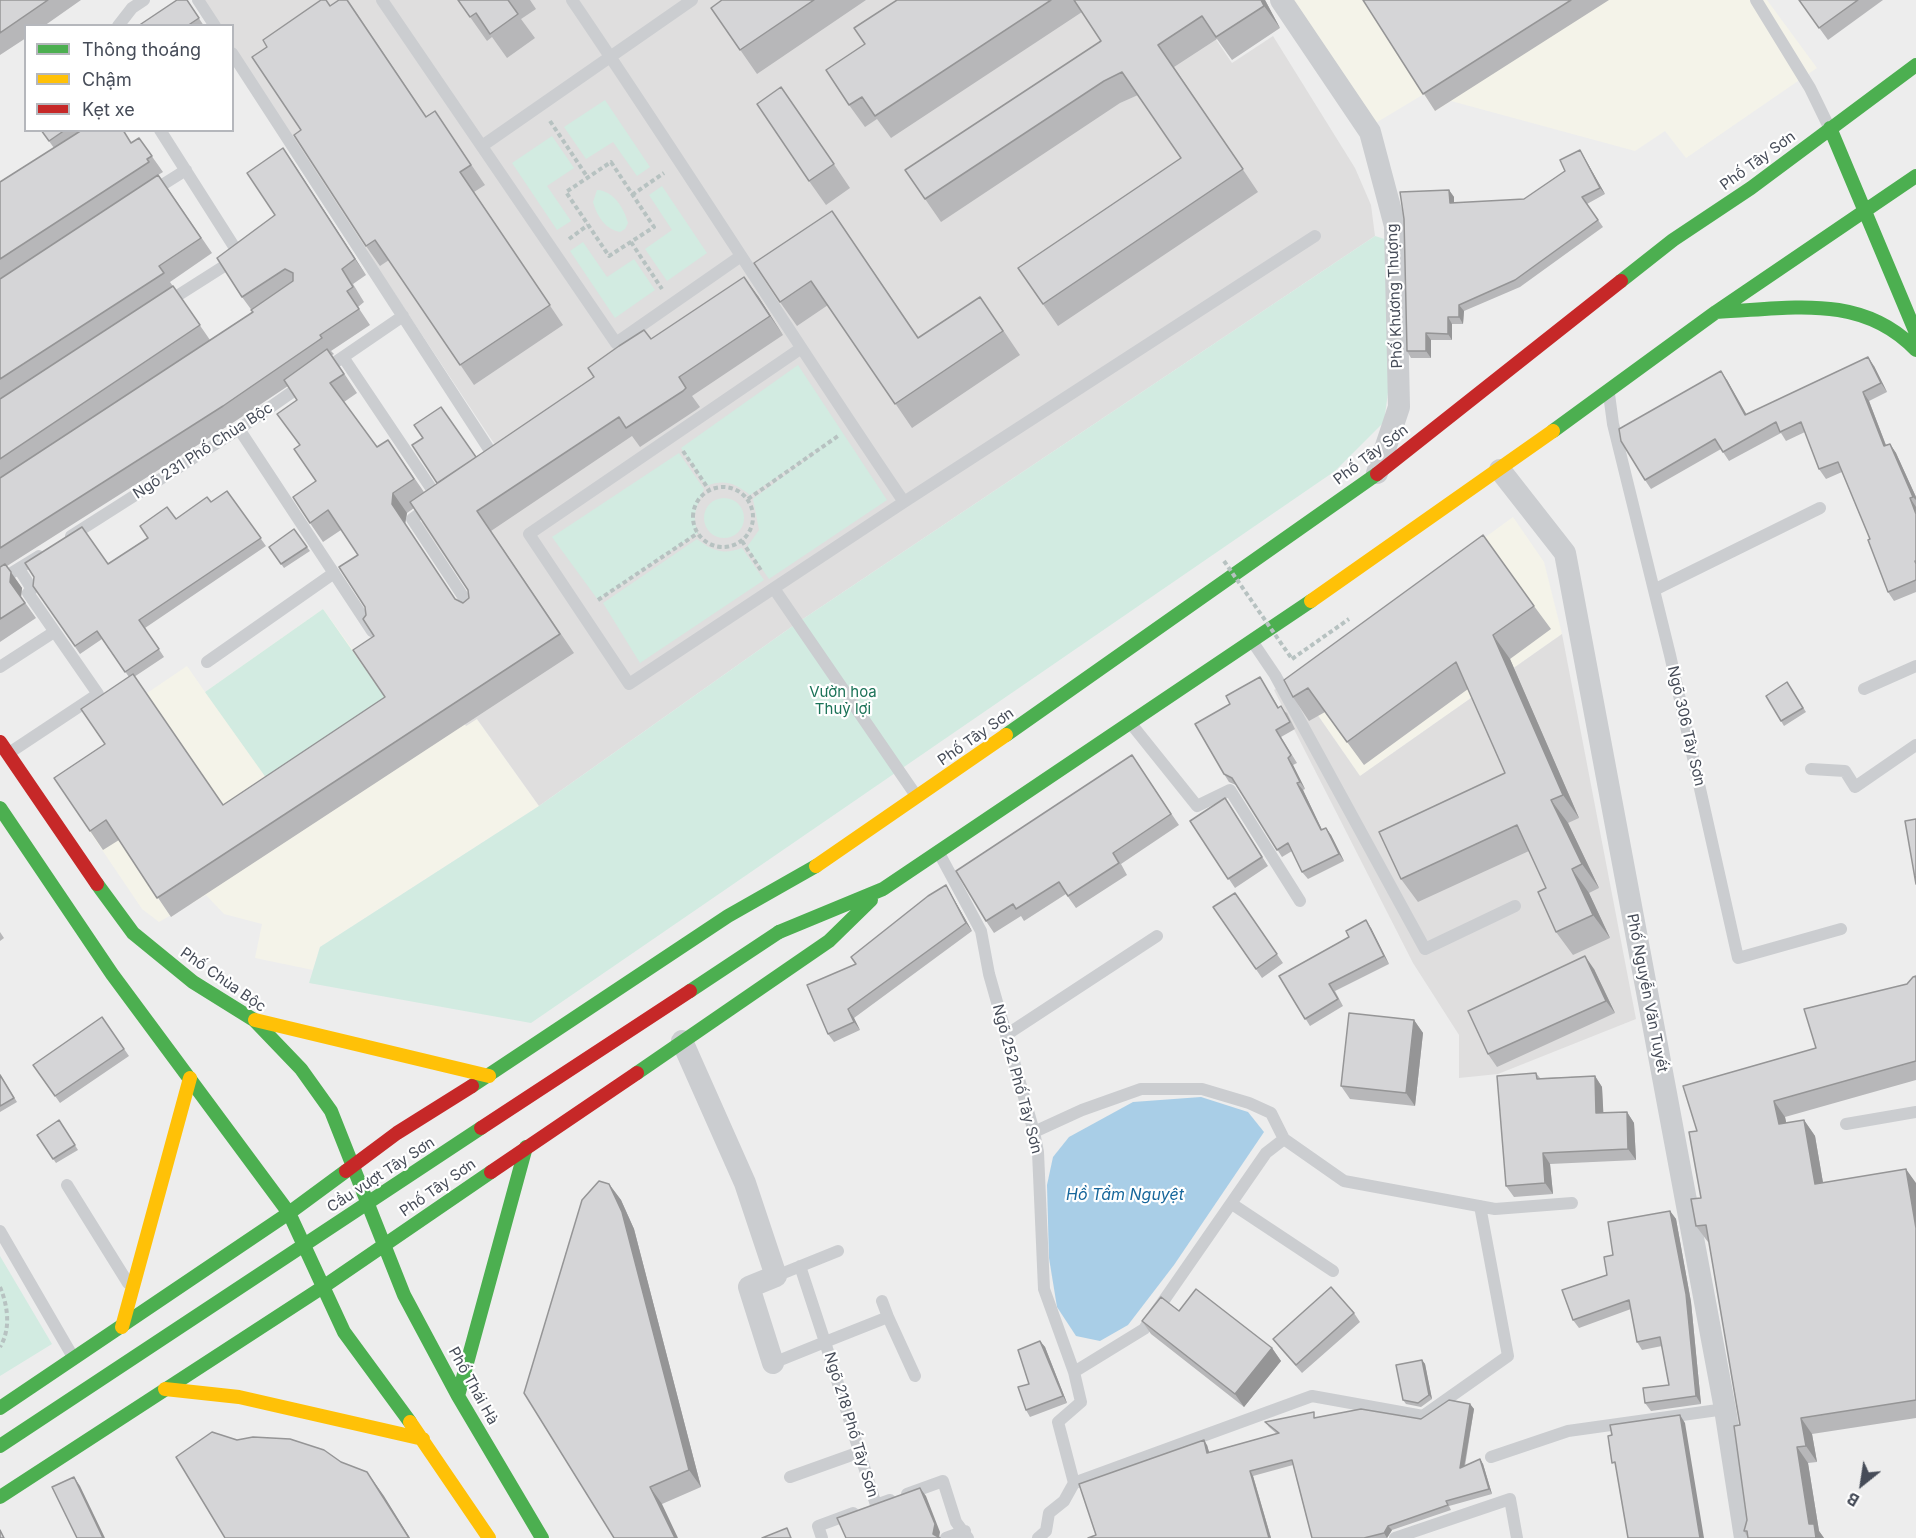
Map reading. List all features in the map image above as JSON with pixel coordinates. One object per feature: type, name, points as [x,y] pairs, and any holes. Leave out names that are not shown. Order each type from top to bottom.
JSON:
[{"type":"main road","name":"Phố Tây Sơn","points":[[0,1408],[122,1327],[203,1283],[289,1213],[436,1109],[728,916],[835,856],[1376,474],[1673,240],[1751,188],[1916,65]]},
{"type":"main road","points":[[1830,128],[1868,210],[1884,258],[1916,333]]},
{"type":"main road","name":"Phố Tây Sơn","points":[[0,1497],[323,1287],[829,941],[883,889],[1131,724],[1500,470],[1716,312],[1916,176]]},
{"type":"main road","points":[[1716,312],[1851,311],[1875,318],[1904,338],[1916,350]]},
{"type":"main road","name":"Phố Chùa Bộc","points":[[0,742],[100,889],[133,933],[193,982],[254,1020],[301,1069],[331,1111],[354,1165],[383,1246]]},
{"type":"main road","points":[[0,808],[112,974],[289,1213],[344,1332],[423,1439],[489,1538]]},
{"type":"main road","name":"Phố Tây Sơn","points":[[814,885],[835,856]]},
{"type":"main road","name":"Phố Tây Sơn","points":[[780,932],[883,889]]},
{"type":"main road","points":[[780,932],[793,913]]},
{"type":"main road","name":"Cầu vượt Tây Sơn","points":[[0,1446],[780,932]]},
{"type":"main road","points":[[254,1020],[489,1076]]},
{"type":"main road","points":[[122,1327],[190,1078]]},
{"type":"main road","points":[[436,1109],[440,1145],[452,1162]]},
{"type":"main road","points":[[458,1396],[525,1147]]},
{"type":"main road","points":[[464,1171],[484,1176]]},
{"type":"main road","name":"Phố Thái Hà","points":[[383,1246],[404,1295],[458,1396],[542,1538]]},
{"type":"main road","points":[[203,1283],[230,1303],[232,1312]]},
{"type":"main road","points":[[220,1356],[231,1330]]},
{"type":"main road","points":[[165,1389],[238,1398],[423,1439]]},
{"type":"street","name":"Phố Khương Thượng","points":[[1281,0],[1370,132],[1395,226],[1399,407],[1376,474]]},
{"type":"street","name":"Phố Nguyễn Văn Tuyết","points":[[1500,470],[1565,553],[1725,1409],[1745,1538]]},
{"type":"street","points":[[682,1041],[745,1183],[776,1276]]},
{"type":"street","name":"Ngõ 218 Phố Tây Sơn","points":[[773,1363],[749,1287],[776,1276]]},
{"type":"lane","points":[[119,24],[132,8],[144,0]]},
{"type":"lane","points":[[198,0],[214,24]]},
{"type":"lane","points":[[382,0],[616,343],[741,256]]},
{"type":"lane","points":[[572,0],[682,161],[800,349],[904,502]]},
{"type":"lane","points":[[482,146],[692,0]]},
{"type":"lane","points":[[1756,0],[1810,88],[1830,128]]},
{"type":"lane","points":[[234,56],[496,460],[486,467]]},
{"type":"lane","points":[[160,308],[240,256],[161,132]]},
{"type":"lane","points":[[137,202],[186,170]]},
{"type":"lane","points":[[800,349],[529,534],[629,684],[775,590],[904,502],[1315,236]]},
{"type":"lane","name":"Ngõ 231 Phố Chùa Bộc","points":[[0,580],[239,429],[403,316]]},
{"type":"lane","points":[[343,357],[444,496],[412,519],[475,614]]},
{"type":"lane","name":"Ngõ 306 Tây Sơn","points":[[1608,389],[1613,424],[1654,590],[1738,958],[1841,929]]},
{"type":"lane","points":[[239,429],[372,631]]},
{"type":"lane","points":[[1654,590],[1820,507]]},
{"type":"lane","points":[[8,754],[98,694],[28,593],[32,589],[19,569]]},
{"type":"lane","points":[[207,662],[334,573]]},
{"type":"lane","points":[[775,590],[917,798]]},
{"type":"lane","points":[[0,667],[54,632]]},
{"type":"lane","points":[[1252,640],[1275,675],[1425,949],[1515,906]]},
{"type":"lane","points":[[1864,689],[1916,666]]},
{"type":"lane","points":[[1131,724],[1197,807],[1230,790],[1300,901]]},
{"type":"lane","points":[[1811,769],[1845,771],[1855,787],[1916,745]]},
{"type":"lane","name":"Ngõ 252 Phố Tây Sơn","points":[[938,852],[981,931],[1006,1035],[1034,1132],[1038,1152],[1044,1288],[1074,1372],[1081,1402],[1058,1422],[1074,1483]]},
{"type":"lane","points":[[1006,1035],[1157,936]]},
{"type":"lane","points":[[1034,1132],[1082,1110],[1142,1089],[1202,1089],[1249,1102],[1271,1113],[1284,1139],[1344,1181],[1495,1209],[1572,1203]]},
{"type":"lane","points":[[1846,1124],[1916,1112]]},
{"type":"lane","points":[[1074,1372],[1144,1329],[1266,1153],[1284,1139]]},
{"type":"lane","points":[[67,1185],[132,1289]]},
{"type":"lane","points":[[1232,1204],[1333,1271]]},
{"type":"lane","points":[[1038,1538],[1046,1531],[1048,1513],[1064,1501],[1074,1483],[1312,1396],[1423,1416],[1508,1356],[1480,1206]]},
{"type":"lane","points":[[0,1231],[73,1358]]},
{"type":"lane","points":[[776,1276],[838,1251]]},
{"type":"lane","points":[[800,1266],[825,1342],[888,1317]]},
{"type":"lane","points":[[882,1301],[915,1376]]},
{"type":"lane","name":"Ngõ 218 Phố Tây Sơn","points":[[773,1363],[825,1342],[876,1505],[943,1481],[956,1522],[966,1535]]},
{"type":"lane","points":[[1491,1457],[1568,1431],[1725,1409]]},
{"type":"lane","points":[[790,1477],[860,1452]]},
{"type":"lane","points":[[1395,1538],[1510,1499],[1517,1538]]},
{"type":"lane","points":[[822,1538],[818,1526],[876,1505]]},
{"type":"lane","points":[[946,1538],[966,1535]]},
{"type":"path","points":[[539,106],[588,178]]},
{"type":"path","points":[[632,195],[682,161]]},
{"type":"path","points":[[611,162],[632,195],[654,227],[609,256],[566,192],[611,162]]},
{"type":"path","points":[[631,242],[673,304]]},
{"type":"path","points":[[748,500],[844,432]]},
{"type":"path","points":[[681,448],[709,490]]},
{"type":"path","points":[[728,487],[737,490],[748,500],[754,512],[754,522],[742,541],[726,548],[716,547],[706,542],[698,533],[694,525],[695,505],[709,490],[728,487]]},
{"type":"path","points":[[598,600],[698,533]]},
{"type":"path","points":[[742,541],[775,590]]},
{"type":"path","points":[[1224,561],[1292,660],[1348,619]]},
{"type":"path","points":[[591,591],[604,609]]},
{"type":"path","points":[[0,1287],[5,1300],[8,1321],[0,1347]]},
{"type":"shaded area","points":[[199,0],[1189,0],[1232,63],[1273,36],[1355,168],[1371,205],[1375,236],[797,623],[539,806],[477,719],[466,726],[442,691],[506,647],[421,522],[507,463],[234,52],[234,24],[215,24]]},
{"type":"shaded area","points":[[1293,0],[1767,0],[1817,68],[1686,158],[1665,131],[1635,151],[1451,101],[1435,111],[1424,94],[1374,124]]},
{"type":"shaded area","points":[[1513,517],[1544,562],[1562,634],[1360,776],[1292,678]]},
{"type":"shaded area","points":[[323,609],[367,669],[442,691],[465,725],[476,718],[539,806],[320,947],[313,970],[255,958],[262,924],[224,914],[206,895],[159,922],[142,909],[67,798],[118,763],[94,729],[187,666],[205,692]]},
{"type":"shaded area","points":[[1562,634],[1636,1019],[1498,1074],[1459,1078],[1459,1035],[1413,963],[1274,690],[1292,678],[1360,776]]},
{"type":"green space","points":[[605,100],[650,167],[637,176],[613,142],[586,159],[564,127]]},
{"type":"green space","points":[[552,136],[574,168],[547,186],[571,221],[557,230],[512,163]]},
{"type":"green space","points":[[662,186],[707,253],[667,281],[645,249],[672,230],[649,195]]},
{"type":"green space","points":[[597,190],[608,193],[617,201],[628,223],[625,229],[620,232],[610,228],[602,221],[593,202]]},
{"type":"green space","name":"Vườn hoa Thuỷ lợi","points":[[1375,236],[1400,244],[1395,341],[1384,422],[1335,471],[531,1023],[309,983],[320,947],[539,806],[797,623]]},
{"type":"green space","points":[[583,242],[607,277],[634,259],[655,290],[615,318],[570,251]]},
{"type":"green space","points":[[798,365],[887,500],[769,579],[747,547],[759,530],[753,499],[830,442],[750,495],[729,483],[706,486],[681,448]]},
{"type":"green space","points":[[679,453],[704,489],[695,515],[698,533],[598,600],[552,537]]},
{"type":"green space","points":[[724,498],[738,504],[744,518],[738,532],[724,538],[710,532],[704,518],[710,504]]},
{"type":"green space","points":[[697,539],[718,551],[742,548],[764,580],[640,663],[603,603]]},
{"type":"green space","points":[[323,609],[398,716],[279,796],[205,692]]},
{"type":"green space","points":[[0,1256],[52,1344],[0,1376]]},
{"type":"water","name":"Hồ Tẩm Nguyệt","points":[[1201,1097],[1248,1112],[1264,1132],[1174,1265],[1128,1325],[1100,1341],[1076,1336],[1057,1307],[1049,1258],[1047,1185],[1053,1157],[1069,1137],[1133,1102]]},
{"type":"building","points":[[0,0],[48,0],[0,33]]},
{"type":"building","points":[[177,0],[187,0],[199,18],[190,24],[141,24]]},
{"type":"building","points":[[321,0],[326,0],[330,6],[339,0],[347,0],[426,117],[435,111],[471,165],[460,172],[550,305],[460,365],[375,240],[366,246],[294,135],[301,130],[252,57],[267,47],[263,40]]},
{"type":"building","points":[[458,0],[508,0],[518,14],[490,34],[476,13],[470,17]]},
{"type":"building","points":[[722,0],[814,0],[740,50],[711,8]]},
{"type":"building","points":[[897,0],[1051,0],[875,116],[862,97],[849,105],[826,70],[865,44],[854,28]]},
{"type":"building","points":[[1074,0],[1261,0],[1264,6],[1216,37],[1202,16],[1158,45],[1243,169],[1043,304],[1018,268],[1181,158],[1122,72],[1104,81],[925,199],[905,170],[1101,41]]},
{"type":"building","points":[[1363,0],[1571,0],[1423,94]]},
{"type":"building","points":[[1799,0],[1858,0],[1819,28]]},
{"type":"building","points":[[781,87],[834,164],[809,181],[757,104]]},
{"type":"building","points":[[42,132],[62,132],[49,141]]},
{"type":"building","points":[[79,132],[124,132],[131,143],[139,138],[152,156],[147,159],[149,162],[0,259],[0,182]]},
{"type":"building","points":[[283,148],[355,259],[342,269],[353,287],[347,291],[359,309],[320,335],[322,338],[223,406],[0,548],[0,478],[253,312],[251,310],[293,281],[293,273],[285,269],[242,297],[217,258],[275,215],[247,173]]},
{"type":"building","points":[[1580,150],[1600,188],[1582,197],[1598,220],[1515,280],[1459,305],[1459,317],[1448,317],[1448,334],[1426,333],[1426,351],[1407,351],[1404,219],[1400,192],[1449,190],[1450,203],[1524,199],[1565,171],[1560,160]]},
{"type":"building","points":[[158,175],[201,238],[159,266],[164,273],[0,379],[0,279]]},
{"type":"building","points":[[832,211],[918,338],[980,297],[1003,331],[895,404],[811,281],[780,302],[754,263]]},
{"type":"building","points":[[744,277],[770,316],[679,377],[686,388],[683,391],[626,428],[619,417],[477,511],[560,634],[157,898],[106,820],[90,831],[54,778],[105,744],[81,709],[133,674],[223,805],[385,697],[353,650],[374,636],[363,619],[366,615],[365,607],[339,567],[358,555],[328,510],[310,523],[293,497],[316,481],[294,449],[300,445],[277,414],[297,400],[284,380],[327,349],[344,374],[330,383],[377,447],[388,440],[414,479],[393,493],[392,504],[455,599],[463,603],[469,598],[468,590],[410,502],[594,377],[588,368],[619,346],[644,330],[651,339]]},
{"type":"building","points":[[173,286],[200,325],[0,459],[0,399]]},
{"type":"building","points":[[1868,357],[1881,383],[1863,392],[1884,446],[1890,444],[1913,497],[1910,498],[1916,514],[1916,580],[1888,592],[1868,540],[1870,539],[1838,462],[1819,469],[1801,422],[1780,432],[1776,422],[1723,452],[1715,439],[1645,480],[1621,441],[1619,429],[1721,371],[1745,415]]},
{"type":"building","points":[[441,407],[476,457],[437,483],[412,445],[423,438],[414,425]]},
{"type":"building","points":[[227,491],[261,538],[139,620],[159,649],[125,672],[97,631],[75,646],[33,586],[34,577],[25,563],[82,527],[108,564],[148,538],[140,526],[167,507],[176,519],[207,497],[211,502]]},
{"type":"building","points":[[294,529],[307,547],[281,564],[269,547]]},
{"type":"building","points":[[1483,535],[1534,606],[1493,635],[1563,795],[1551,800],[1582,864],[1572,869],[1593,915],[1556,932],[1538,892],[1546,888],[1517,825],[1401,879],[1379,832],[1505,773],[1456,662],[1347,742],[1308,688],[1293,697],[1284,680]]},
{"type":"building","points":[[5,564],[11,572],[10,582],[25,603],[0,619],[0,567]]},
{"type":"building","points":[[1260,677],[1278,708],[1281,706],[1290,722],[1276,730],[1291,755],[1288,758],[1300,782],[1297,783],[1321,830],[1326,828],[1339,854],[1302,872],[1288,843],[1277,850],[1232,778],[1224,774],[1195,724],[1230,704],[1226,696]]},
{"type":"building","points":[[1787,682],[1803,708],[1781,721],[1766,696]]},
{"type":"building","points":[[1132,755],[1171,814],[1113,853],[1119,863],[1068,896],[1059,882],[1016,909],[1013,904],[986,921],[956,871]]},
{"type":"building","points":[[1225,798],[1262,857],[1228,879],[1190,821]]},
{"type":"building","points":[[1916,819],[1916,884],[1905,821]]},
{"type":"building","points":[[946,885],[966,923],[848,1009],[854,1022],[828,1034],[807,985],[856,964],[851,957],[928,896]]},
{"type":"building","points":[[1235,893],[1277,954],[1256,969],[1213,907]]},
{"type":"building","points":[[1366,920],[1384,956],[1329,984],[1338,999],[1305,1019],[1279,976],[1349,937],[1346,931]]},
{"type":"building","points":[[1585,956],[1606,1001],[1488,1054],[1468,1011]]},
{"type":"building","points":[[1916,976],[1916,1061],[1774,1101],[1779,1124],[1804,1120],[1815,1184],[1906,1169],[1916,1228],[1916,1400],[1801,1418],[1806,1446],[1797,1447],[1809,1524],[1814,1524],[1816,1538],[1748,1538],[1747,1531],[1744,1531],[1747,1520],[1734,1426],[1740,1425],[1706,1225],[1696,1226],[1691,1199],[1701,1198],[1689,1132],[1697,1131],[1683,1086],[1816,1048],[1804,1009],[1907,984]]},
{"type":"building","points":[[1349,1013],[1414,1020],[1406,1093],[1341,1086]]},
{"type":"building","points":[[102,1017],[124,1049],[55,1096],[33,1065]]},
{"type":"building","points":[[1536,1073],[1537,1079],[1595,1076],[1596,1113],[1627,1112],[1628,1149],[1543,1153],[1545,1183],[1506,1186],[1497,1076]]},
{"type":"building","points":[[0,1075],[14,1098],[0,1106]]},
{"type":"building","points":[[59,1120],[75,1145],[53,1159],[37,1135]]},
{"type":"building","points":[[599,1181],[609,1184],[622,1212],[689,1470],[650,1487],[675,1538],[614,1538],[524,1393],[582,1200]]},
{"type":"building","points":[[1670,1211],[1686,1294],[1696,1396],[1645,1403],[1643,1388],[1669,1385],[1660,1337],[1637,1342],[1629,1300],[1573,1320],[1562,1290],[1607,1275],[1604,1257],[1613,1255],[1608,1222]]},
{"type":"building","points":[[1331,1287],[1354,1313],[1296,1365],[1273,1339]]},
{"type":"building","points":[[1196,1289],[1272,1348],[1235,1394],[1142,1321],[1161,1297],[1179,1311]]},
{"type":"building","points":[[1040,1341],[1063,1396],[1026,1410],[1018,1387],[1029,1384],[1018,1350]]},
{"type":"building","points":[[1422,1360],[1429,1395],[1418,1403],[1403,1400],[1396,1365]]},
{"type":"building","points":[[1449,1400],[1470,1404],[1460,1468],[1480,1459],[1489,1489],[1446,1501],[1448,1505],[1388,1526],[1384,1533],[1364,1538],[1312,1538],[1292,1460],[1250,1471],[1269,1538],[1088,1538],[1096,1535],[1079,1484],[1204,1440],[1207,1453],[1279,1433],[1265,1422],[1314,1412],[1314,1418],[1361,1409],[1421,1419]]},
{"type":"building","points":[[1680,1415],[1700,1538],[1628,1538],[1615,1462],[1612,1463],[1608,1436],[1612,1435],[1610,1425]]},
{"type":"building","points":[[212,1432],[237,1440],[253,1437],[290,1439],[324,1450],[341,1462],[367,1472],[409,1538],[225,1538],[176,1457]]},
{"type":"building","points":[[74,1477],[103,1538],[77,1538],[52,1487]]},
{"type":"building","points":[[920,1488],[935,1524],[933,1534],[940,1538],[846,1538],[837,1518]]},
{"type":"building","points":[[787,1528],[791,1538],[762,1538]]},
{"type":"traffic: fast","points":[[1621,281],[1673,240],[1751,188],[1916,65]]},
{"type":"traffic: fast","points":[[1830,128],[1916,333]]},
{"type":"traffic: fast","points":[[1553,431],[1716,312],[1916,176]]},
{"type":"traffic: fast","points":[[1716,312],[1796,307],[1848,312],[1872,319],[1895,332],[1916,350]]},
{"type":"traffic: fast","points":[[1006,735],[1377,474]]},
{"type":"traffic: fast","points":[[779,932],[883,889],[1311,601]]},
{"type":"traffic: fast","points":[[0,808],[112,974],[289,1213],[344,1332],[410,1422]]},
{"type":"traffic: fast","points":[[472,1086],[728,916],[816,866]]},
{"type":"traffic: fast","points":[[97,884],[133,933],[193,982],[254,1020],[301,1069],[331,1111],[404,1295],[458,1396],[542,1538]]},
{"type":"traffic: fast","points":[[637,1073],[829,941],[871,900]]},
{"type":"traffic: fast","points":[[690,991],[779,932]]},
{"type":"traffic: fast","points":[[0,1446],[481,1128]]},
{"type":"traffic: fast","points":[[458,1396],[526,1147]]},
{"type":"traffic: fast","points":[[0,1408],[289,1213],[346,1171]]},
{"type":"traffic: fast","points":[[0,1497],[323,1287],[491,1172]]},
{"type":"traffic: slow","points":[[1311,601],[1553,431]]},
{"type":"traffic: slow","points":[[816,866],[1006,735]]},
{"type":"traffic: slow","points":[[255,1020],[489,1076]]},
{"type":"traffic: slow","points":[[122,1327],[190,1078]]},
{"type":"traffic: slow","points":[[165,1389],[239,1397],[423,1439]]},
{"type":"traffic: slow","points":[[410,1422],[489,1538]]},
{"type":"traffic: jam","points":[[1377,474],[1621,281]]},
{"type":"traffic: jam","points":[[0,742],[97,884]]},
{"type":"traffic: jam","points":[[481,1128],[690,991]]},
{"type":"traffic: jam","points":[[491,1172],[637,1073]]},
{"type":"traffic: jam","points":[[346,1171],[397,1133],[472,1086]]}]
